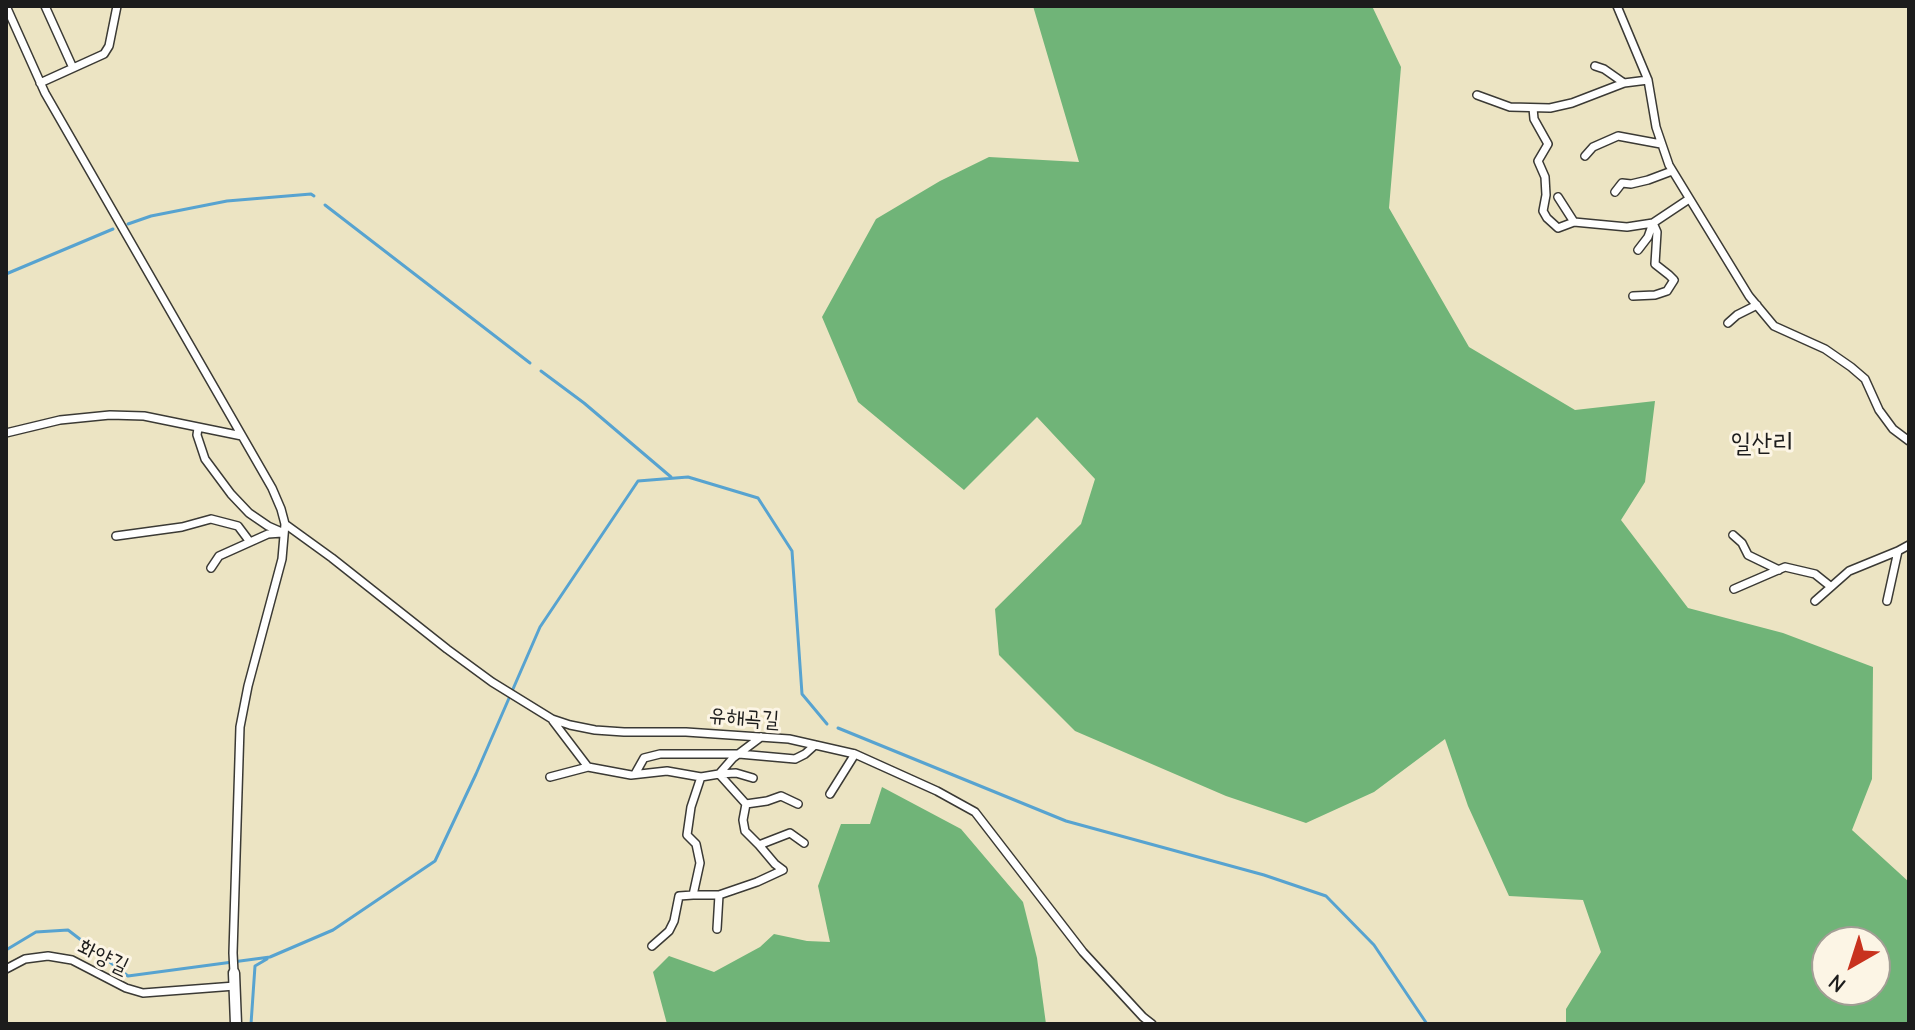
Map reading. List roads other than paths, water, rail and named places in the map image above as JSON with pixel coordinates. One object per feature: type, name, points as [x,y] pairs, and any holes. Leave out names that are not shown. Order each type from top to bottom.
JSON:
[{"type":"street","points":[[6,6],[40,83],[80,157],[272,488],[281,509],[284,528],[282,559],[240,727],[233,953],[236,1024]]},
{"type":"street","points":[[45,6],[73,68]]},
{"type":"street","points":[[40,83],[101,56],[112,36],[117,6]]},
{"type":"street","points":[[1617,6],[1648,80],[1656,127],[1672,171],[1749,296],[1774,326],[1825,349],[1865,379],[1879,410],[1893,429],[1909,441]]},
{"type":"street","points":[[1595,66],[1624,83]]},
{"type":"street","points":[[1477,95],[1510,107],[1550,108],[1624,83],[1648,80]]},
{"type":"street","points":[[1533,108],[1534,119],[1548,144],[1538,161],[1545,177],[1543,211],[1558,228],[1574,222],[1627,227],[1653,223],[1689,199]]},
{"type":"street","points":[[1585,156],[1593,147],[1618,136],[1661,144]]},
{"type":"street","points":[[1615,192],[1622,183],[1648,180],[1672,171]]},
{"type":"street","points":[[1558,197],[1574,222]]},
{"type":"street","points":[[1638,250],[1648,237],[1653,223]]},
{"type":"street","points":[[1633,296],[1667,291],[1674,280],[1655,264],[1657,232],[1653,223]]},
{"type":"street","points":[[1728,323],[1757,305]]},
{"type":"street","points":[[6,433],[60,420],[110,415],[144,416],[242,436]]},
{"type":"street","name":"유해곡길","points":[[198,428],[197,435],[205,459],[249,513],[268,526],[284,528],[321,550],[492,682],[552,719],[595,730],[789,739],[855,754],[975,812],[1083,952],[1152,1024]]},
{"type":"street","points":[[116,536],[182,527],[211,519],[238,526],[250,542]]},
{"type":"street","points":[[211,568],[219,556],[284,528]]},
{"type":"street","points":[[1733,535],[1748,555],[1779,570]]},
{"type":"street","points":[[1815,601],[1859,565],[1874,562],[1909,545]]},
{"type":"street","points":[[1887,601],[1898,551]]},
{"type":"street","points":[[1734,589],[1785,567],[1815,574],[1830,586]]},
{"type":"street","points":[[552,719],[588,767]]},
{"type":"street","points":[[719,774],[733,758],[761,737]]},
{"type":"street","points":[[635,774],[644,758],[660,754],[739,754],[795,759],[815,745]]},
{"type":"street","points":[[830,794],[855,754]]},
{"type":"street","points":[[550,777],[588,767],[635,774],[667,771],[701,777],[736,773],[753,778]]},
{"type":"street","points":[[719,774],[746,804]]},
{"type":"street","points":[[693,895],[700,863],[696,844],[687,835],[691,807],[701,777]]},
{"type":"street","points":[[746,804],[781,796],[798,804]]},
{"type":"street","points":[[652,946],[669,931],[679,896],[719,895],[783,870],[745,831],[743,820],[746,804]]},
{"type":"street","points":[[759,845],[790,833],[804,843]]},
{"type":"street","points":[[717,929],[719,895]]},
{"type":"street","name":"화양길","points":[[6,969],[25,959],[48,956],[72,960],[126,988],[143,993],[235,986]]},
{"type":"waterway","points":[[128,224],[151,216],[227,201],[314,196]]},
{"type":"waterway","points":[[325,205],[530,363]]},
{"type":"waterway","points":[[6,274],[113,229]]},
{"type":"waterway","points":[[541,371],[671,477]]},
{"type":"waterway","points":[[6,950],[36,932],[68,930],[128,976],[270,957],[333,930],[435,861],[540,627],[638,481],[688,477],[758,498],[792,551],[802,694],[827,724]]},
{"type":"waterway","points":[[838,728],[1066,821],[1264,875],[1326,896],[1374,945],[1427,1024]]},
{"type":"waterway","points":[[251,1024],[255,966],[267,959]]},
{"type":"district","name":"일산리","points":[[1762,444]]}]
